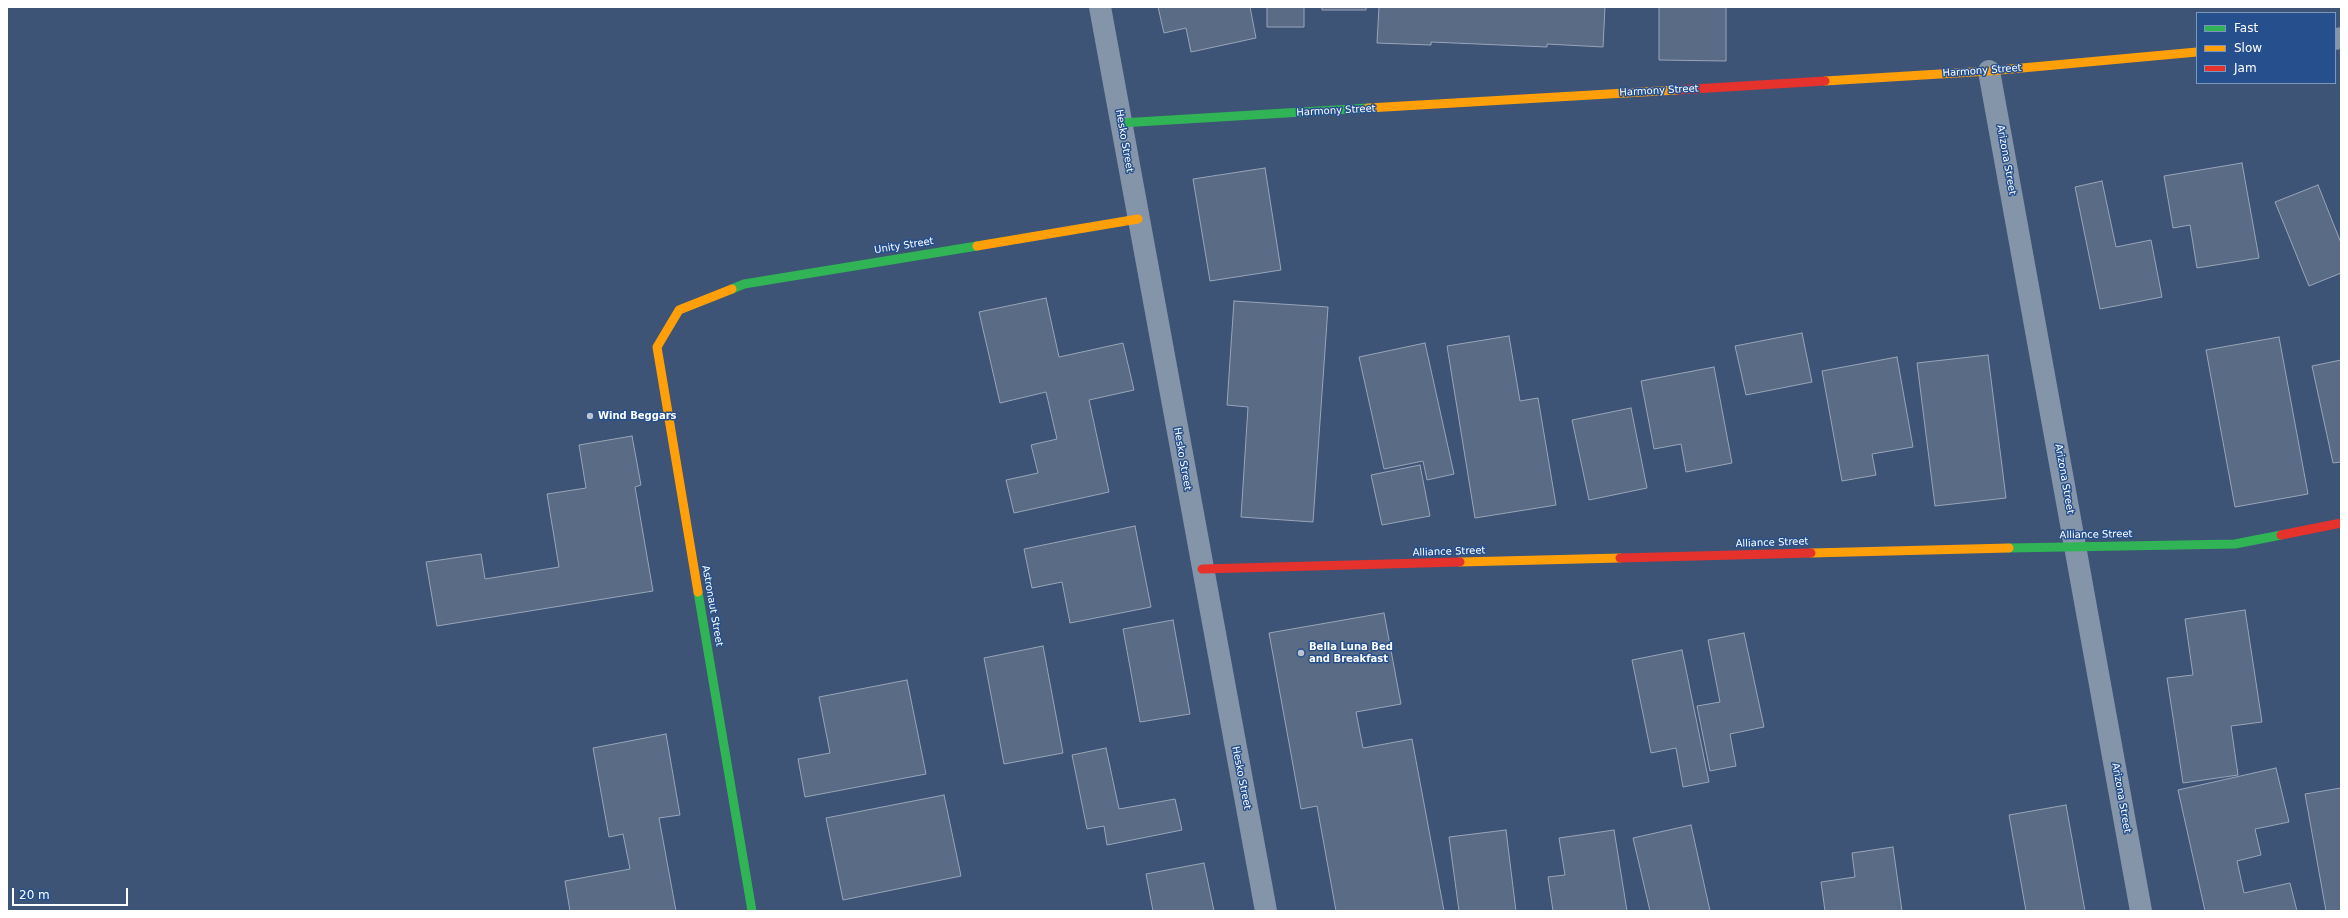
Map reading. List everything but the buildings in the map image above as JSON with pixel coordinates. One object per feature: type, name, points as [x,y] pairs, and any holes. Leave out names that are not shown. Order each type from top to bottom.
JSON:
[{"type":"street","name":"Hesko Street","points":[[1100,7],[1266,911]]},
{"type":"street","name":"Harmony Street","points":[[1121,124],[1989,71],[2196,52]]},
{"type":"street","name":"Arizona Street","points":[[1989,71],[2141,911]]},
{"type":"street","name":"Unity Street","points":[[679,310],[744,284],[1138,219]]},
{"type":"street","name":"Astronaut Street","points":[[679,310],[657,347],[752,911]]},
{"type":"street","name":"Alliance Street","points":[[1202,569],[2076,546],[2235,544],[2341,523]]},
{"type":"traffic: fast","points":[[1121,123],[1368,108]]},
{"type":"traffic: fast","points":[[732,289],[744,284],[977,246]]},
{"type":"traffic: fast","points":[[2009,548],[2235,544],[2281,535]]},
{"type":"traffic: fast","points":[[698,592],[752,911]]},
{"type":"traffic: slow","points":[[1825,81],[1989,71],[2196,52]]},
{"type":"traffic: slow","points":[[1368,108],[1677,90]]},
{"type":"traffic: slow","points":[[977,246],[1138,219]]},
{"type":"traffic: slow","points":[[698,592],[657,347],[679,310],[732,289]]},
{"type":"traffic: slow","points":[[1811,553],[2009,548]]},
{"type":"traffic: slow","points":[[1460,562],[1620,558]]},
{"type":"traffic: jam","points":[[1677,90],[1825,81]]},
{"type":"traffic: jam","points":[[2281,535],[2341,523]]},
{"type":"traffic: jam","points":[[1620,558],[1811,553]]},
{"type":"traffic: jam","points":[[1202,569],[1460,562]]},
{"type":"place","name":"Wind Beggars","points":[[590,416]]},
{"type":"place","name":"Bella Luna Bed and Breakfast","points":[[1301,653]]}]
